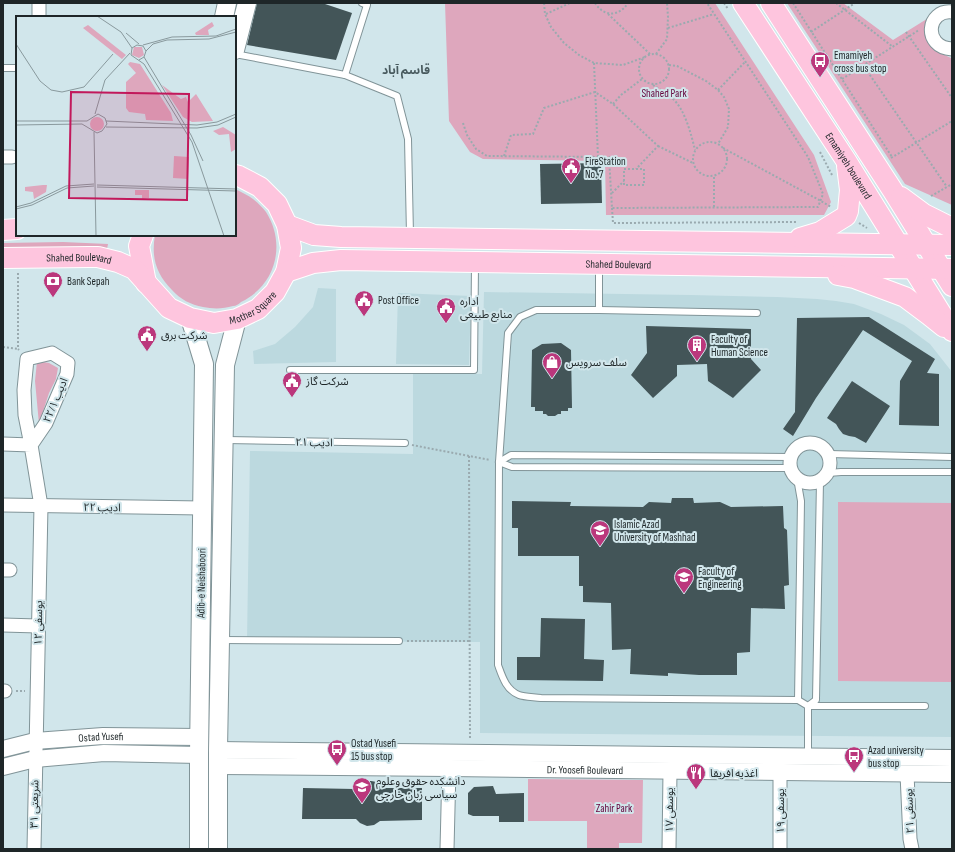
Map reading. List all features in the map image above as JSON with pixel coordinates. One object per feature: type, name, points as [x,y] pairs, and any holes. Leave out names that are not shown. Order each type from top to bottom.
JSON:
[{"type":"main road","points":[[224,16],[228,3]]},
{"type":"main road","points":[[236,46],[246,3]]},
{"type":"main road","name":"Emamiyeh boulevard","points":[[771,3],[803,36],[892,191],[926,245],[947,269],[952,286]]},
{"type":"main road","name":"Emamiyeh boulevard","points":[[736,6],[847,162],[952,332]]},
{"type":"main road","points":[[781,243],[820,232],[846,216],[848,211],[850,190],[847,162]]},
{"type":"main road","name":"Mother Square","points":[[146,283],[169,308],[190,318],[214,323],[237,319],[258,309],[275,292],[286,272],[291,248],[287,225],[277,204],[260,187],[236,172]]},
{"type":"main road","points":[[892,191],[924,214],[952,228]]},
{"type":"main road","points":[[287,225],[314,235],[341,237],[952,245]]},
{"type":"main road","points":[[3,230],[16,229]]},
{"type":"main road","points":[[143,236],[139,246],[146,283]]},
{"type":"main road","name":"Shahed Boulevard","points":[[10,258],[98,257],[118,262],[134,269],[146,283]]},
{"type":"main road","name":"Shahed Boulevard","points":[[286,272],[313,263],[341,260],[947,269]]},
{"type":"main road","points":[[803,267],[854,278],[905,297],[952,332]]},
{"type":"main road","name":"Adib-e Neishaboori","points":[[190,318],[204,364],[199,849]]},
{"type":"main road","name":"Adib-e Neishaboori","points":[[218,849],[218,758],[225,365],[237,319]]},
{"type":"street","points":[[39,3],[39,16]]},
{"type":"street","points":[[952,12],[948,11],[935,18],[931,32],[933,39],[938,45],[952,49]]},
{"type":"street","name":"ادیب ۲۲/۱","points":[[31,445],[46,423],[67,374],[68,363],[52,353],[22,354],[25,415],[41,506]]},
{"type":"street","points":[[814,443],[825,448],[829,454],[831,467],[824,477],[814,483],[802,482],[794,474],[790,464],[790,458],[792,453],[801,445],[814,443]]},
{"type":"street","points":[[3,444],[31,445]]},
{"type":"street","name":"ادیب ۲۲","points":[[3,505],[202,508]]},
{"type":"street","name":"یوسفی ۱۲","points":[[35,741],[41,506]]},
{"type":"street","points":[[3,625],[38,626]]},
{"type":"street","name":"Ostad Yusefi","points":[[3,749],[35,741],[104,736],[199,746]]},
{"type":"street","name":"شریعتی ۳۱","points":[[34,849],[35,741]]},
{"type":"street","name":"Ostad Yusefi","points":[[3,767],[35,759],[199,746]]},
{"type":"street","name":"Dr. Yoosefi Boulevard","points":[[218,758],[470,752],[952,758]]},
{"type":"street","name":"Dr. Yoosefi Boulevard","points":[[218,758],[450,768],[952,774]]},
{"type":"street","points":[[447,849],[450,768]]},
{"type":"street","name":"یوسفی ۱۷","points":[[669,849],[670,771]]},
{"type":"street","name":"یوسفی ۱۹","points":[[780,772],[780,849]]},
{"type":"street","name":"یوسفی ۲۱","points":[[907,774],[910,839],[912,849]]},
{"type":"lane","points":[[345,75],[367,5],[362,3]]},
{"type":"lane","points":[[236,54],[345,75],[397,96],[408,139],[410,238]]},
{"type":"lane","points":[[3,68],[16,68]]},
{"type":"lane","points":[[290,370],[474,370],[475,262]]},
{"type":"lane","points":[[599,264],[599,310]]},
{"type":"lane","points":[[757,312],[536,310],[520,317],[508,333],[499,462],[498,665],[503,678],[509,688],[519,695],[541,698],[798,700],[808,706],[925,706]]},
{"type":"lane","name":"ادیب ۲۱","points":[[224,440],[405,443]]},
{"type":"lane","points":[[499,462],[511,455],[789,456],[796,449]]},
{"type":"lane","points":[[829,454],[952,457]]},
{"type":"lane","points":[[499,462],[512,467],[789,468],[794,474],[801,501],[798,700]]},
{"type":"lane","points":[[808,706],[816,700],[824,477],[841,472],[952,472]]},
{"type":"lane","points":[[220,640],[399,641]]},
{"type":"lane","points":[[808,706],[808,756]]},
{"type":"path","points":[[544,3],[545,14],[551,27],[564,43],[579,55],[594,63],[623,65],[650,54],[656,54],[664,57],[669,65],[669,75],[666,79],[658,84],[645,82],[642,79],[639,70],[639,65],[644,57]]},
{"type":"path","points":[[545,14],[570,3]]},
{"type":"path","points":[[595,3],[598,8],[608,14],[650,54]]},
{"type":"path","points":[[608,14],[620,12],[628,3]]},
{"type":"path","points":[[656,54],[667,39],[667,3]]},
{"type":"path","points":[[612,208],[818,207],[821,201],[823,194],[808,157],[707,3]]},
{"type":"path","points":[[724,3],[736,6]]},
{"type":"path","points":[[793,3],[803,36],[842,79],[892,157]]},
{"type":"path","points":[[836,3],[893,46]]},
{"type":"path","points":[[803,36],[855,3]]},
{"type":"path","points":[[668,28],[714,14]]},
{"type":"path","points":[[838,81],[929,24],[935,18]]},
{"type":"path","points":[[906,32],[952,98]]},
{"type":"path","points":[[718,90],[745,62]]},
{"type":"path","points":[[594,63],[598,157]]},
{"type":"path","points":[[669,65],[676,66],[706,81],[718,90],[724,97],[729,109],[728,127],[718,144]]},
{"type":"path","points":[[864,65],[947,187]]},
{"type":"path","points":[[613,104],[621,95],[642,79]]},
{"type":"path","points":[[653,84],[673,98],[681,110],[689,128],[695,150]]},
{"type":"path","points":[[595,92],[613,104],[658,146],[693,163]]},
{"type":"path","points":[[504,156],[511,136],[533,134],[544,108],[595,92]]},
{"type":"path","points":[[889,159],[952,121]]},
{"type":"path","points":[[463,123],[467,135],[476,149],[487,156],[609,157],[613,223],[799,222]]},
{"type":"path","points":[[723,148],[727,159],[723,169],[719,173],[709,176],[699,172],[693,163],[693,154],[698,146],[703,143],[713,142],[872,230]]},
{"type":"path","points":[[636,169],[658,146]]},
{"type":"path","points":[[819,149],[834,180]]},
{"type":"path","points":[[624,169],[636,169],[644,169],[644,185],[624,185],[624,169]]},
{"type":"path","points":[[714,175],[714,208]]},
{"type":"path","points":[[611,194],[624,181]]},
{"type":"path","points":[[931,196],[952,184]]},
{"type":"path","points":[[3,348],[22,354],[10,258]]},
{"type":"path","points":[[405,443],[499,462]]},
{"type":"path","points":[[469,456],[470,752]]},
{"type":"path","points":[[399,641],[470,641]]},
{"type":"path","points":[[4,691],[36,691]]},
{"type":"shaded area","points":[[318,288],[336,289],[336,362],[254,364],[253,351],[275,344],[295,327],[313,307]]},
{"type":"shaded area","name":"Islamic Azad University of Mashhad","points":[[484,292],[777,297],[836,301],[854,304],[881,314],[904,325],[930,344],[952,372],[952,737],[480,733],[480,642],[247,641],[250,451],[413,454],[413,374],[482,374]]},
{"type":"shaded area","points":[[398,293],[471,296],[469,365],[396,364]]},
{"type":"green space","name":"Shahed Park","points":[[445,3],[715,3],[814,155],[831,202],[824,215],[606,215],[605,161],[483,159],[470,152],[449,121]]},
{"type":"green space","points":[[787,3],[843,3],[893,40],[930,17],[927,37],[934,50],[952,58],[952,205],[905,184]]},
{"type":"green space","points":[[236,190],[253,199],[266,212],[276,238],[276,251],[274,263],[269,275],[262,286],[253,295],[235,306],[226,308],[207,308],[194,305],[186,301],[175,293],[162,278],[154,258],[155,236],[236,236]]},
{"type":"green space","points":[[63,242],[108,244],[107,249],[3,250],[3,243]]},
{"type":"green space","points":[[37,361],[49,363],[58,368],[56,379],[49,393],[39,424],[35,381]]},
{"type":"green space","points":[[838,502],[952,503],[952,682],[838,681]]},
{"type":"green space","name":"Zahir Park","points":[[528,779],[643,780],[642,843],[619,843],[619,849],[587,849],[587,821],[528,821]]},
{"type":"building","points":[[257,3],[322,3],[352,13],[336,60],[247,45]]},
{"type":"building","name":"FireStation No. 7","points":[[601,163],[602,203],[541,204],[540,164]]},
{"type":"building","points":[[869,317],[935,359],[927,373],[939,374],[939,426],[899,425],[900,381],[912,361],[863,330],[816,398],[793,436],[783,429],[795,412],[797,318]]},
{"type":"building","name":"Faculty of Human Science","points":[[646,326],[751,329],[751,359],[761,370],[733,398],[708,381],[707,364],[677,365],[677,376],[653,398],[631,375],[647,353]]},
{"type":"building","name":"سلف سرویس","points":[[561,343],[571,350],[572,408],[568,408],[568,411],[561,411],[561,414],[555,416],[548,416],[543,414],[543,411],[535,411],[535,407],[531,407],[532,350],[542,344]]},
{"type":"building","points":[[852,381],[890,406],[866,443],[855,437],[843,434],[836,424],[827,418]]},
{"type":"building","name":"Faculty of Engineering","points":[[672,498],[693,498],[694,503],[720,502],[731,507],[783,506],[784,528],[787,530],[789,585],[784,586],[785,609],[751,608],[750,652],[737,653],[737,675],[668,673],[668,676],[630,674],[631,649],[612,650],[611,603],[583,602],[583,586],[579,586],[579,556],[518,556],[518,528],[512,528],[512,501],[571,502],[570,506],[643,507],[649,502],[671,503]]},
{"type":"building","points":[[541,618],[585,619],[584,659],[604,660],[603,681],[517,680],[517,657],[540,657]]},
{"type":"building","name":"دانشکده حقوق وعلوم سیاسی زبان خارجی","points":[[365,781],[377,782],[382,788],[422,788],[422,820],[380,821],[374,825],[367,826],[360,823],[356,819],[302,819],[303,788],[354,789]]},
{"type":"building","points":[[493,786],[496,794],[524,793],[524,822],[499,822],[499,816],[473,816],[468,814],[468,793],[474,787]]},
{"type":"place","name":"Emamiyeh cross bus stop","points":[[820,78]]},
{"type":"place","name":"FireStation No. 7","points":[[571,184]]},
{"type":"place","name":"Bank Sepah","points":[[53,298]]},
{"type":"place","name":"Post Office","points":[[364,317]]},
{"type":"place","name":"اداره منابع طبیعی","points":[[446,324]]},
{"type":"place","name":"شرکت برق","points":[[147,352]]},
{"type":"place","name":"Faculty of Human Science","points":[[697,362]]},
{"type":"place","name":"سلف سرویس","points":[[552,379]]},
{"type":"place","name":"شرکت گاز","points":[[292,398]]},
{"type":"place","name":"Islamic Azad University of Mashhad","points":[[600,547]]},
{"type":"place","name":"Faculty of Engineering","points":[[684,594]]},
{"type":"place","name":"Ostad Yusefi 15 bus stop","points":[[337,766]]},
{"type":"place","name":"Azad university bus stop","points":[[854,773]]},
{"type":"place","name":"اغذیه افریقا","points":[[696,790]]},
{"type":"place","name":"دانشکده حقوق وعلوم سیاسی زبان خارجی","points":[[362,804]]},
{"type":"district","name":"قاسم آباد","points":[[406,70]]}]
